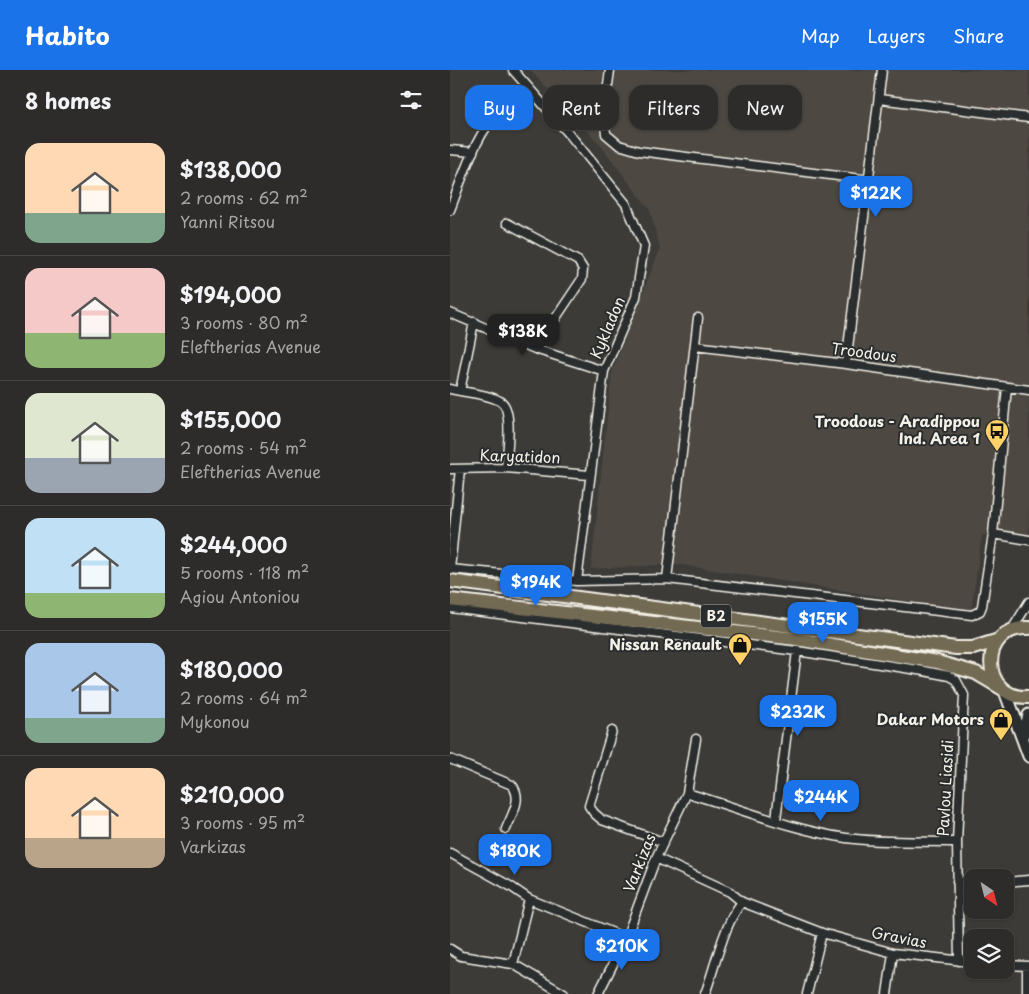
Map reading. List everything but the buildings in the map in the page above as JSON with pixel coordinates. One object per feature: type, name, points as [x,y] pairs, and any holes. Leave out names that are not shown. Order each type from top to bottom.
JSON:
[{"type":"highway","name":"B2","points":[[450,581],[956,648],[973,648],[999,640],[1011,631],[1029,628]]},
{"type":"highway","name":"B2","points":[[450,600],[796,639],[953,664],[976,673],[1015,696],[1029,697]]},
{"type":"highway","points":[[999,640],[992,653],[991,664],[995,680],[1004,690]]},
{"type":"main road","points":[[1004,690],[1029,756]]},
{"type":"main road","points":[[1023,744],[1024,730],[1029,715]]},
{"type":"street","name":"Kykladon","points":[[513,70],[526,85]]},
{"type":"street","points":[[610,70],[604,115],[606,134],[618,145],[639,151],[870,180]]},
{"type":"street","points":[[846,364],[882,70]]},
{"type":"street","name":"Kykladon","points":[[533,93],[626,204],[644,246],[636,297],[604,370],[577,581]]},
{"type":"street","points":[[879,99],[1029,118]]},
{"type":"street","points":[[450,210],[473,152],[484,130]]},
{"type":"street","points":[[450,150],[473,152]]},
{"type":"street","points":[[507,223],[578,262],[583,269],[582,279],[535,349]]},
{"type":"street","points":[[450,313],[535,349],[604,370]]},
{"type":"street","points":[[667,579],[698,318]]},
{"type":"street","points":[[460,391],[474,322]]},
{"type":"street","name":"Troodous","points":[[695,346],[846,364],[1029,390]]},
{"type":"street","points":[[460,470],[450,569],[577,581],[667,579],[972,615],[980,610],[982,606],[993,534],[1007,387]]},
{"type":"street","points":[[450,389],[497,399],[506,407],[509,415],[506,468]]},
{"type":"street","name":"Karyatidon","points":[[450,470],[506,468],[590,475]]},
{"type":"street","points":[[993,534],[1029,540]]},
{"type":"street","points":[[1011,631],[1029,602]]},
{"type":"street","name":"Pavlou Liasidi","points":[[450,608],[798,651],[924,671],[949,676],[956,680],[964,695],[957,842],[959,961]]},
{"type":"street","points":[[610,618],[619,629]]},
{"type":"street","points":[[655,633],[669,625]]},
{"type":"street","points":[[776,819],[798,651]]},
{"type":"street","points":[[612,731],[588,806],[602,820],[663,842]]},
{"type":"street","name":"Varkizas","points":[[598,994],[626,938],[656,858],[686,793],[696,739]]},
{"type":"street","points":[[450,759],[512,785],[517,791],[518,798],[506,829]]},
{"type":"street","points":[[686,793],[820,833],[864,840],[957,842]]},
{"type":"street","points":[[450,852],[529,899],[626,938]]},
{"type":"street","name":"Gravias","points":[[656,858],[730,892],[742,902],[822,933],[893,953],[964,961]]},
{"type":"street","points":[[1014,881],[1029,880]]},
{"type":"street","points":[[957,881],[964,881]]},
{"type":"street","points":[[512,964],[529,899]]},
{"type":"street","points":[[705,994],[726,932],[737,908],[742,902]]},
{"type":"street","points":[[807,994],[822,933]]},
{"type":"street","points":[[450,949],[461,956],[512,964],[564,994]]},
{"type":"street","points":[[887,994],[893,953]]},
{"type":"street","points":[[1014,965],[1028,966],[1027,994]]},
{"type":"shaded area","points":[[530,70],[1029,70],[1029,539],[982,535],[971,611],[676,564],[591,569],[612,372],[660,249],[650,210],[587,130],[619,130],[619,85],[544,85]]},
{"type":"place","name":"Troodous - Aradippou Ind. Area 1","points":[[997,452]]},
{"type":"place","name":"Nissan Renault","points":[[740,666]]},
{"type":"place","name":"Dakar Motors","points":[[1001,741]]}]
